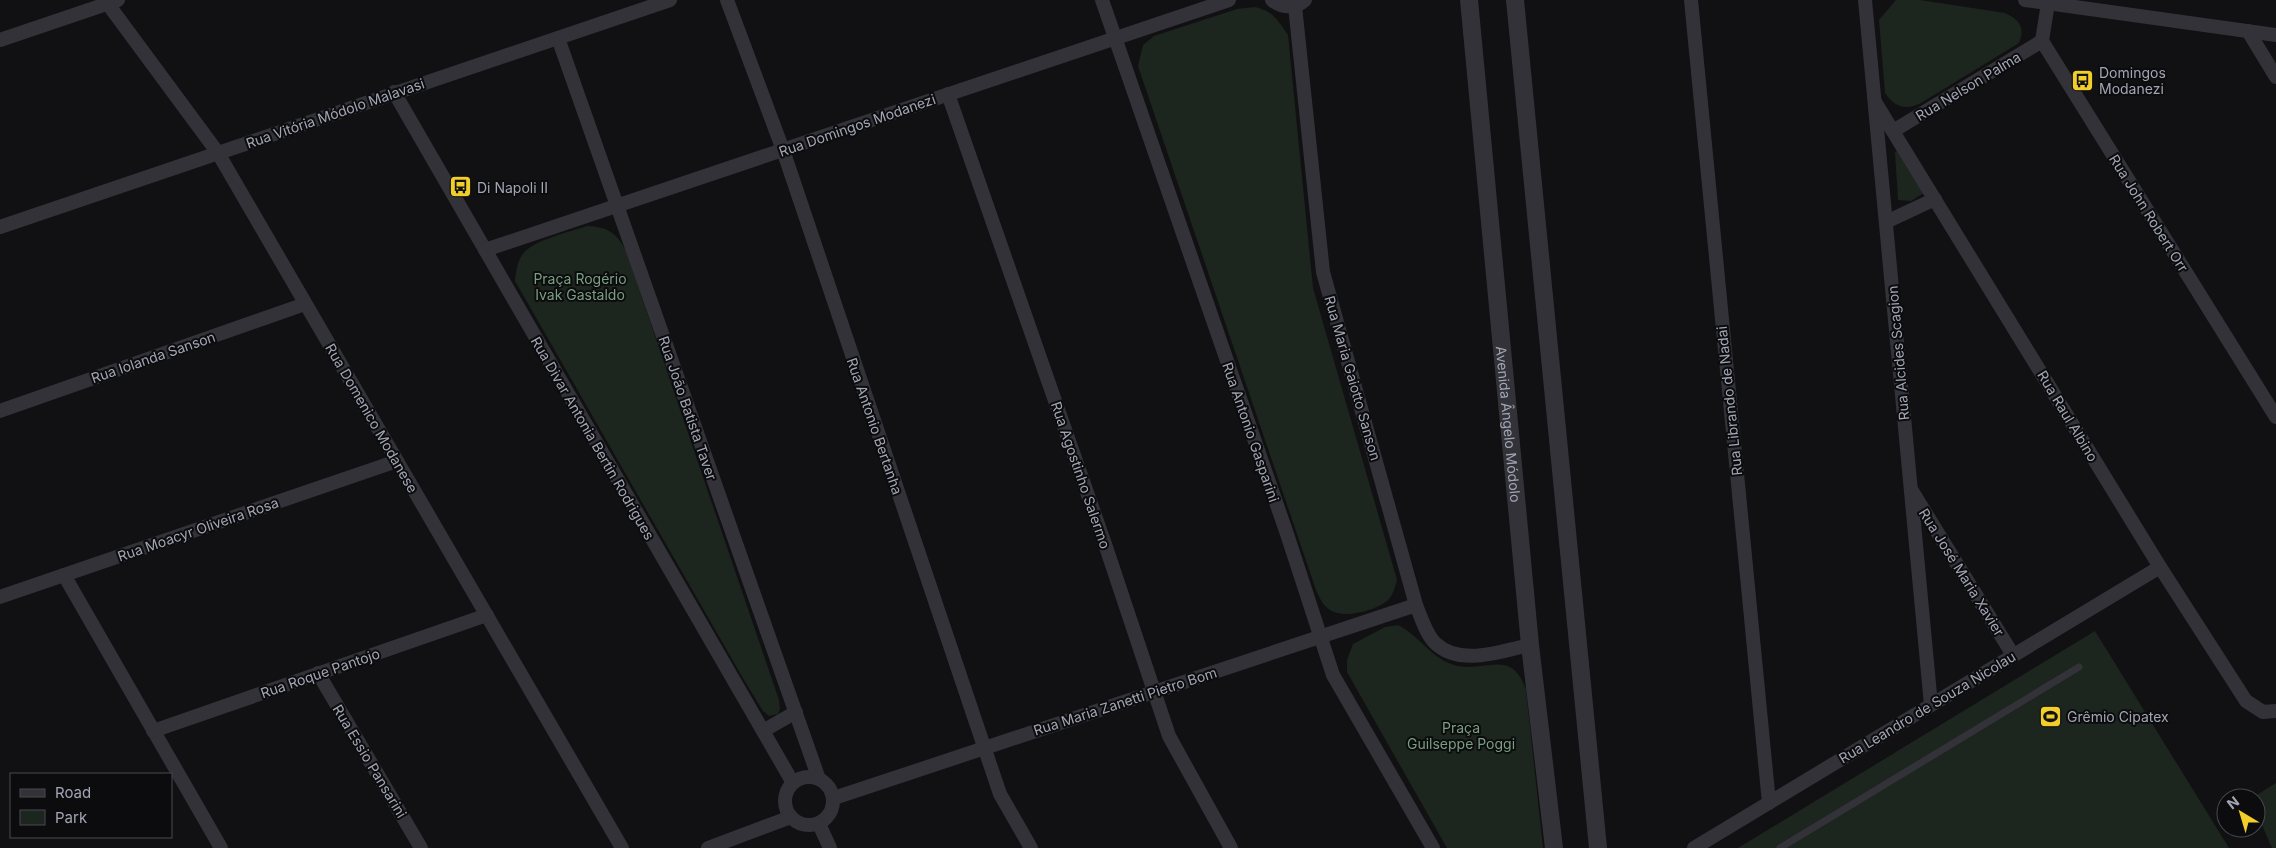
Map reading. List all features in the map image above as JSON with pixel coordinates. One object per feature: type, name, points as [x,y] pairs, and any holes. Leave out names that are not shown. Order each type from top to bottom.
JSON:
[{"type":"street","name":"Rua Vitória Módolo Malavasi","points":[[0,228],[394,92],[670,0]]},
{"type":"street","name":"Rua Antonio Bertanha","points":[[727,0],[783,150],[983,748],[1000,794],[1030,848]]},
{"type":"street","name":"Rua Antonio Gasparini","points":[[1102,0],[1333,675],[1433,848]]},
{"type":"street","name":"Rua Domingos Modanezi","points":[[485,250],[1229,0]]},
{"type":"street","points":[[1272,0],[1280,6],[1300,3]]},
{"type":"street","name":"Avenida Ângelo Módolo","points":[[1469,0],[1530,645],[1554,848]]},
{"type":"street","points":[[1515,0],[1598,848]]},
{"type":"street","name":"Rua Librando de Nadai","points":[[1691,0],[1769,803]]},
{"type":"street","name":"Rua Alcides Scagion","points":[[1865,0],[1931,705]]},
{"type":"street","points":[[2025,0],[2276,35]]},
{"type":"street","points":[[0,40],[110,1]]},
{"type":"street","name":"Rua Domenico Modanese","points":[[110,1],[218,154],[622,848]]},
{"type":"street","name":"Rua Maria Gaiotto Sanson","points":[[1300,3],[1323,272],[1416,605],[1435,643],[1451,653],[1470,657],[1530,645]]},
{"type":"street","points":[[2042,40],[2048,3]]},
{"type":"street","points":[[2248,31],[2276,77]]},
{"type":"street","name":"Rua João Batista Taver","points":[[558,38],[819,779]]},
{"type":"street","name":"Rua Nelson Palma","points":[[1893,131],[2042,40]]},
{"type":"street","name":"Rua John Robert Orr","points":[[2042,40],[2276,417]]},
{"type":"street","name":"Rua Divar Antonia Bertin Rodrigues","points":[[394,92],[793,783]]},
{"type":"street","name":"Rua Agostinho Salermo","points":[[948,94],[1104,544],[1152,692],[1169,736],[1231,848]]},
{"type":"street","name":"Rua Raul Albino","points":[[1875,102],[2160,567],[2246,701],[2263,712],[2276,711]]},
{"type":"street","points":[[1886,222],[1935,199]]},
{"type":"street","name":"Rua Iolanda Sanson","points":[[0,411],[305,304]]},
{"type":"street","name":"Rua Moacyr Oliveira Rosa","points":[[0,597],[397,461]]},
{"type":"street","name":"Rua José Maria Xavier","points":[[1911,488],[2013,655]]},
{"type":"street","name":"Rua Leandro de Souza Nicolau","points":[[1694,848],[2160,567]]},
{"type":"street","points":[[64,575],[221,848]]},
{"type":"street","name":"Rua Maria Zanetti Pietro Bom","points":[[834,798],[1416,605]]},
{"type":"street","name":"Rua Roque Pantojo","points":[[154,731],[486,615]]},
{"type":"street","name":"Rua Essio Pansarini","points":[[318,674],[422,848]]},
{"type":"street","points":[[763,731],[796,712]]},
{"type":"street","points":[[805,777],[819,779],[831,790],[834,798],[831,813],[819,824],[804,825],[791,817],[785,803],[788,789],[793,783],[805,777]]},
{"type":"street","points":[[708,848],[791,817]]},
{"type":"street","points":[[819,824],[830,848]]},
{"type":"lane","points":[[1780,848],[2079,667]]},
{"type":"green space","points":[[1896,0],[1920,0],[2005,13],[2020,25],[2021,38],[2019,43],[1921,103],[1910,107],[1901,106],[1893,102],[1885,93],[1879,20]]},
{"type":"green space","points":[[1255,7],[1271,14],[1288,35],[1313,288],[1397,580],[1392,594],[1387,601],[1375,608],[1359,613],[1343,614],[1330,610],[1323,604],[1316,590],[1138,66],[1143,45],[1154,36],[1237,9]]},
{"type":"green space","points":[[1898,151],[1924,193],[1911,201],[1898,200],[1895,152]]},
{"type":"green space","name":"Praça Rogério Ivak Gastaldo","points":[[587,226],[611,232],[626,251],[779,700],[780,709],[778,714],[769,716],[763,711],[744,680],[515,281],[519,261],[527,250],[542,241]]},
{"type":"green space","name":"Praça Guilseppe Poggi","points":[[1398,625],[1412,634],[1437,656],[1451,664],[1463,667],[1504,665],[1520,676],[1526,690],[1543,848],[1447,848],[1347,672],[1347,660],[1353,644],[1385,627]]},
{"type":"green space","name":"Grêmio Cipatex","points":[[2095,631],[2216,827],[2216,838],[2223,838],[2229,848],[1738,848]]},
{"type":"green space","points":[[2276,783],[2276,848],[2272,848],[2266,834],[2266,789]]},
{"type":"place","name":"Domingos Modanezi","points":[[2083,80]]},
{"type":"place","name":"Di Napoli II","points":[[461,187]]},
{"type":"place","name":"Grêmio Cipatex","points":[[2051,716]]}]
